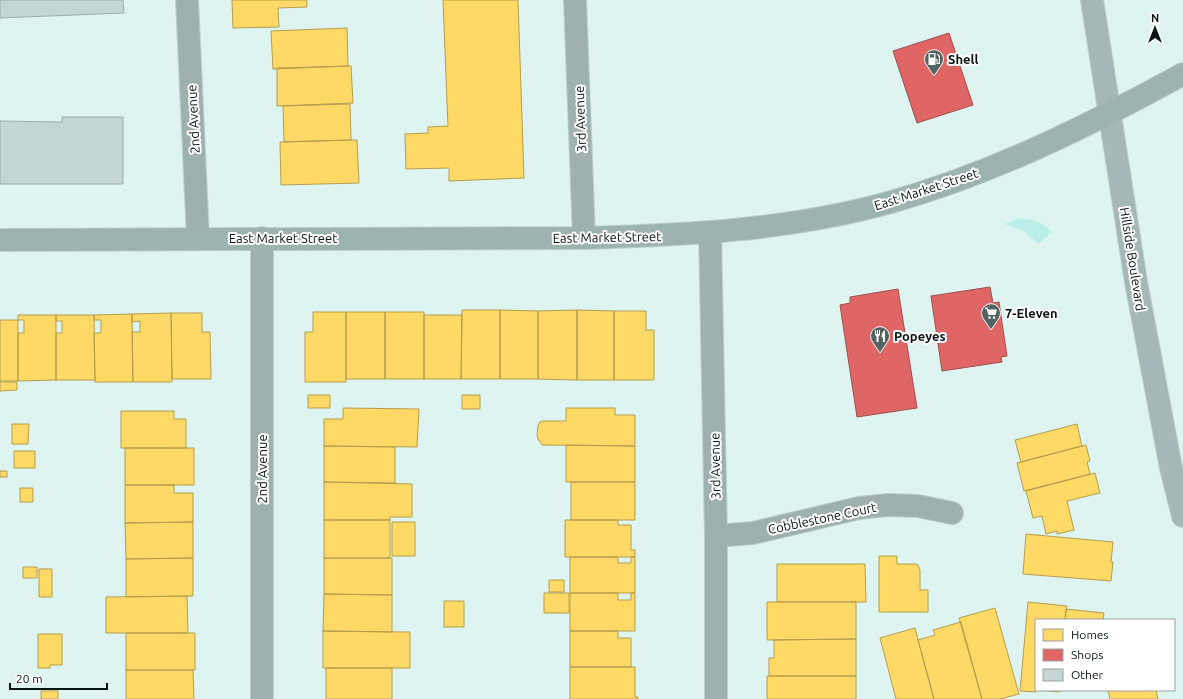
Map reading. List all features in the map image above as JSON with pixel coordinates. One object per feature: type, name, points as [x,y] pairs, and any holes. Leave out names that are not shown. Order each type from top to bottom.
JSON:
[{"type":"main road","name":"Hillside Boulevard","points":[[1092,0],[1136,282],[1177,467],[1183,516]]},
{"type":"main road","name":"East Market Street","points":[[0,240],[584,238],[658,236],[710,232],[815,219],[891,202],[966,178],[1003,163],[1110,113],[1183,74]]},
{"type":"street","name":"2nd Avenue","points":[[187,0],[198,239]]},
{"type":"street","name":"3rd Avenue","points":[[575,0],[584,238]]},
{"type":"street","name":"3rd Avenue","points":[[710,232],[716,536],[716,699]]},
{"type":"street","name":"2nd Avenue","points":[[262,238],[262,699]]},
{"type":"street","name":"Cobblestone Court","points":[[716,536],[753,533],[859,508],[888,505],[918,506],[952,513]]},
{"type":"shaded area","points":[[1017,219],[1036,221],[1044,225],[1052,232],[1039,244],[1024,231],[1004,224]]},
{"type":"building: Homes","points":[[232,0],[307,0],[307,7],[278,8],[279,27],[233,28]]},
{"type":"building: Homes","points":[[443,0],[518,0],[524,178],[449,181],[449,168],[406,169],[405,134],[428,133],[428,127],[448,126]]},
{"type":"building: Homes","points":[[347,28],[348,66],[273,69],[271,31]]},
{"type":"building: Homes","points":[[351,66],[353,103],[277,106],[277,68]]},
{"type":"building: Homes","points":[[350,104],[351,140],[284,142],[283,106]]},
{"type":"building: Homes","points":[[357,140],[359,183],[281,185],[280,142]]},
{"type":"building: Homes","points":[[462,310],[500,310],[500,379],[461,379]]},
{"type":"building: Homes","points":[[500,310],[538,311],[538,379],[500,379]]},
{"type":"building: Homes","points":[[577,310],[614,311],[614,380],[577,380]]},
{"type":"building: Homes","points":[[577,310],[577,380],[538,379],[538,311]]},
{"type":"building: Homes","points":[[614,311],[646,311],[646,330],[654,330],[654,380],[614,380]]},
{"type":"building: Homes","points":[[313,312],[346,312],[346,382],[305,382],[305,332],[313,332]]},
{"type":"building: Homes","points":[[346,312],[385,312],[385,379],[346,379]]},
{"type":"building: Homes","points":[[385,312],[424,312],[424,379],[385,379]]},
{"type":"building: Homes","points":[[171,313],[202,313],[202,332],[210,332],[211,379],[172,379]]},
{"type":"building: Homes","points":[[171,313],[172,382],[133,382],[132,332],[140,332],[140,321],[132,322],[132,314]]},
{"type":"building: Homes","points":[[132,314],[133,382],[95,382],[94,333],[101,333],[101,320],[94,320],[94,315]]},
{"type":"building: Homes","points":[[18,315],[56,315],[56,380],[18,381],[18,333],[24,333],[24,320],[18,320]]},
{"type":"building: Homes","points":[[56,315],[94,315],[95,380],[56,380],[56,333],[62,333],[62,321],[56,321]]},
{"type":"building: Homes","points":[[424,315],[462,315],[461,379],[424,379]]},
{"type":"building: Homes","points":[[0,320],[18,320],[18,381],[0,381]]},
{"type":"building: Homes","points":[[0,382],[17,382],[17,390],[0,391]]},
{"type":"building: Homes","points":[[308,395],[330,395],[330,408],[308,408]]},
{"type":"building: Homes","points":[[462,395],[480,395],[480,409],[462,409]]},
{"type":"building: Homes","points":[[343,408],[419,409],[417,447],[324,446],[324,419],[343,419]]},
{"type":"building: Homes","points":[[566,408],[615,408],[615,415],[635,415],[635,446],[542,445],[537,435],[540,422],[566,421]]},
{"type":"building: Homes","points":[[121,411],[174,411],[174,419],[186,419],[186,448],[121,448]]},
{"type":"building: Homes","points":[[12,424],[29,424],[28,444],[12,444]]},
{"type":"building: Homes","points":[[1077,424],[1082,446],[1021,462],[1015,440]]},
{"type":"building: Homes","points":[[566,445],[635,446],[635,482],[566,482]]},
{"type":"building: Homes","points":[[1086,445],[1090,461],[1087,462],[1090,474],[1024,491],[1017,463]]},
{"type":"building: Homes","points":[[324,446],[395,447],[395,483],[324,482]]},
{"type":"building: Homes","points":[[125,448],[194,448],[194,485],[125,485]]},
{"type":"building: Homes","points":[[14,451],[35,451],[35,468],[14,468]]},
{"type":"building: Homes","points":[[0,471],[7,471],[7,477],[0,477]]},
{"type":"building: Homes","points":[[1095,473],[1100,493],[1067,501],[1074,530],[1057,534],[1057,531],[1046,534],[1042,516],[1033,518],[1026,491]]},
{"type":"building: Homes","points":[[324,482],[412,484],[412,517],[390,517],[390,520],[324,520]]},
{"type":"building: Homes","points":[[571,482],[635,482],[635,520],[571,520]]},
{"type":"building: Homes","points":[[125,485],[174,485],[174,493],[193,493],[193,522],[125,523]]},
{"type":"building: Homes","points":[[20,488],[33,488],[33,502],[20,502]]},
{"type":"building: Homes","points":[[324,520],[390,520],[390,558],[324,558]]},
{"type":"building: Homes","points":[[565,520],[618,520],[618,525],[631,525],[631,550],[635,550],[635,557],[565,557]]},
{"type":"building: Homes","points":[[193,522],[193,558],[126,559],[125,523]]},
{"type":"building: Homes","points":[[392,522],[415,522],[415,556],[392,556]]},
{"type":"building: Homes","points":[[1026,534],[1113,542],[1111,581],[1023,574]]},
{"type":"building: Homes","points":[[879,556],[897,556],[897,564],[918,565],[920,570],[920,590],[928,590],[928,612],[879,612]]},
{"type":"building: Homes","points":[[570,557],[618,557],[618,563],[631,563],[631,557],[635,557],[635,593],[570,593]]},
{"type":"building: Homes","points":[[193,558],[193,596],[126,597],[126,559]]},
{"type":"building: Homes","points":[[324,558],[392,558],[392,595],[324,594]]},
{"type":"building: Homes","points":[[777,564],[865,564],[866,602],[777,602]]},
{"type":"building: Homes","points":[[23,567],[37,567],[37,578],[23,578]]},
{"type":"building: Homes","points":[[39,569],[52,569],[52,597],[39,597]]},
{"type":"building: Homes","points":[[549,580],[564,580],[564,592],[549,592]]},
{"type":"building: Homes","points":[[544,593],[569,593],[569,613],[544,613]]},
{"type":"building: Homes","points":[[570,593],[618,593],[618,600],[631,600],[631,593],[635,593],[635,631],[570,631]]},
{"type":"building: Homes","points":[[324,594],[392,595],[392,632],[323,631]]},
{"type":"building: Homes","points":[[187,596],[188,633],[106,633],[106,597]]},
{"type":"building: Homes","points":[[444,601],[464,601],[464,627],[444,627]]},
{"type":"building: Homes","points":[[767,602],[856,602],[856,639],[767,640]]},
{"type":"building: Homes","points":[[1028,602],[1067,606],[1065,619],[1035,619],[1036,692],[1020,691]]},
{"type":"building: Homes","points":[[995,608],[1019,694],[1000,699],[982,699],[959,618]]},
{"type":"building: Homes","points":[[1066,609],[1104,613],[1103,619],[1065,619]]},
{"type":"building: Homes","points":[[961,622],[982,699],[934,699],[918,640],[935,635],[933,630]]},
{"type":"building: Homes","points":[[915,628],[934,699],[896,699],[880,638]]},
{"type":"building: Homes","points":[[323,631],[410,632],[410,668],[323,668]]},
{"type":"building: Homes","points":[[570,631],[618,631],[618,638],[631,638],[631,667],[570,667]]},
{"type":"building: Homes","points":[[126,633],[195,633],[195,670],[126,670]]},
{"type":"building: Homes","points":[[38,634],[62,634],[62,665],[50,665],[50,668],[38,668]]},
{"type":"building: Homes","points":[[856,639],[856,676],[769,676],[769,658],[774,658],[774,640]]},
{"type":"building: Homes","points":[[570,667],[635,667],[635,697],[638,697],[638,699],[570,699]]},
{"type":"building: Homes","points":[[326,668],[392,668],[392,699],[326,699]]},
{"type":"building: Homes","points":[[126,670],[193,670],[194,699],[126,699]]},
{"type":"building: Homes","points":[[767,676],[856,676],[856,699],[767,699]]},
{"type":"building: Homes","points":[[41,691],[58,691],[58,699],[41,699]]},
{"type":"building: Homes","points":[[1108,691],[1156,691],[1158,699],[1110,699]]},
{"type":"building: Shops","points":[[949,33],[973,105],[917,123],[893,51]]},
{"type":"building: Shops","points":[[990,287],[993,303],[999,302],[1007,356],[1001,357],[1002,362],[942,371],[931,296]]},
{"type":"building: Shops","points":[[898,289],[917,408],[857,417],[840,305],[850,303],[850,297]]},
{"type":"building: Other","points":[[0,0],[123,0],[124,13],[0,18]]},
{"type":"building: Other","points":[[62,117],[123,117],[123,184],[0,184],[0,121],[62,122]]},
{"type":"place","name":"Shell","points":[[934,76]]},
{"type":"place","name":"7-Eleven","points":[[991,330]]},
{"type":"place","name":"Popeyes","points":[[880,353]]}]
